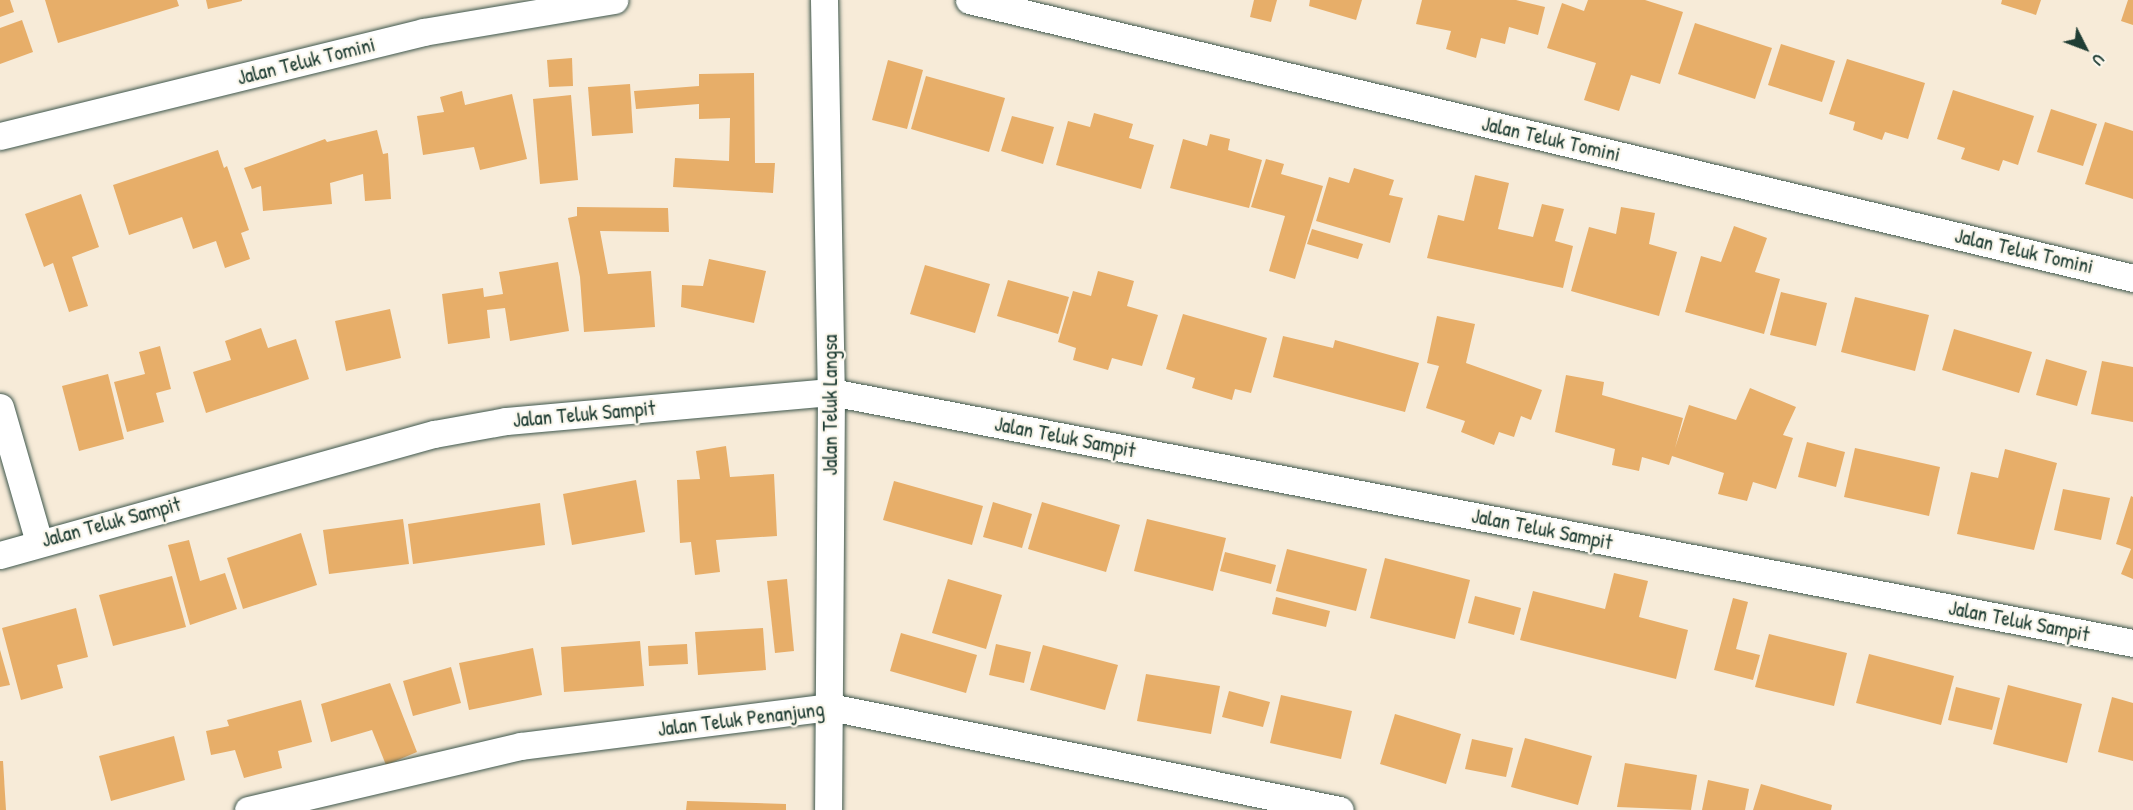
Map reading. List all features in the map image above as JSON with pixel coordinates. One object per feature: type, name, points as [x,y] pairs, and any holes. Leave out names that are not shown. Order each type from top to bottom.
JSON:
[{"type":"street","name":"Jalan Teluk Tomini","points":[[0,136],[423,32],[614,0]]},
{"type":"street","name":"Jalan Teluk Langsa","points":[[824,0],[831,392],[828,810]]},
{"type":"street","name":"Jalan Teluk Tomini","points":[[969,0],[2133,278]]},
{"type":"street","name":"Jalan Teluk Sampit","points":[[0,555],[39,542],[444,432],[506,421],[831,392],[2133,643]]},
{"type":"street","points":[[0,407],[39,542]]},
{"type":"street","name":"Jalan Teluk Penanjung","points":[[248,810],[521,746],[830,707],[1340,810]]},
{"type":"building","points":[[0,0],[10,0],[14,12],[0,17]]},
{"type":"building","points":[[45,0],[177,0],[179,6],[58,43]]},
{"type":"building","points":[[206,0],[242,0],[242,1],[208,9]]},
{"type":"building","points":[[1254,0],[1277,0],[1271,22],[1250,17]]},
{"type":"building","points":[[1310,0],[1362,0],[1356,20],[1309,6]]},
{"type":"building","points":[[1422,0],[1516,0],[1545,7],[1538,35],[1509,27],[1505,44],[1481,38],[1476,58],[1446,49],[1451,31],[1416,24]]},
{"type":"building","points":[[1588,0],[1645,0],[1683,12],[1660,84],[1631,75],[1619,111],[1584,100],[1596,63],[1547,48],[1562,3],[1584,11]]},
{"type":"building","points":[[2002,0],[2041,0],[2036,15],[2001,4]]},
{"type":"building","points":[[2128,0],[2133,0],[2133,25],[2121,21]]},
{"type":"building","points":[[22,20],[33,52],[0,64],[0,28]]},
{"type":"building","points":[[1695,23],[1772,48],[1755,99],[1678,74]]},
{"type":"building","points":[[1781,44],[1835,61],[1822,102],[1768,85]]},
{"type":"building","points":[[572,58],[573,86],[549,87],[547,60]]},
{"type":"building","points":[[1847,59],[1925,83],[1908,139],[1885,132],[1882,140],[1853,130],[1855,122],[1829,114]]},
{"type":"building","points":[[888,60],[923,70],[907,129],[872,120]]},
{"type":"building","points":[[754,73],[755,163],[775,163],[773,193],[673,187],[675,158],[729,161],[730,118],[699,119],[699,104],[636,109],[634,91],[699,86],[699,74]]},
{"type":"building","points":[[926,76],[1005,98],[989,152],[911,129]]},
{"type":"building","points":[[630,84],[633,133],[592,136],[588,87]]},
{"type":"building","points":[[1953,90],[2034,116],[2018,165],[2003,160],[1999,171],[1961,159],[1965,148],[1937,139]]},
{"type":"building","points":[[462,91],[465,105],[512,94],[527,159],[480,170],[474,147],[423,155],[417,116],[444,112],[440,97]]},
{"type":"building","points":[[571,95],[578,180],[540,184],[533,99]]},
{"type":"building","points":[[2051,109],[2097,124],[2083,166],[2037,152]]},
{"type":"building","points":[[1094,113],[1133,124],[1129,138],[1154,145],[1141,189],[1056,165],[1068,121],[1090,127]]},
{"type":"building","points":[[1012,116],[1054,127],[1043,164],[1001,151]]},
{"type":"building","points":[[2105,122],[2133,131],[2133,199],[2085,184]]},
{"type":"building","points":[[377,130],[383,154],[388,153],[391,199],[365,201],[363,174],[330,183],[332,204],[263,211],[261,186],[252,189],[244,168],[325,139],[327,142]]},
{"type":"building","points":[[1210,134],[1230,139],[1228,150],[1262,160],[1249,208],[1170,188],[1183,139],[1207,146]]},
{"type":"building","points":[[218,150],[224,168],[227,166],[249,230],[241,233],[250,259],[225,268],[216,241],[193,249],[182,217],[129,235],[113,185]]},
{"type":"building","points":[[1266,159],[1284,164],[1281,174],[1323,186],[1295,279],[1269,271],[1285,216],[1251,207]]},
{"type":"building","points":[[1354,168],[1394,180],[1389,195],[1403,198],[1390,243],[1316,221],[1329,177],[1349,183]]},
{"type":"building","points":[[1475,175],[1509,183],[1498,229],[1533,237],[1542,204],[1564,209],[1555,241],[1573,246],[1563,288],[1427,258],[1438,215],[1464,221]]},
{"type":"building","points":[[81,194],[99,247],[72,257],[88,306],[69,312],[53,263],[44,267],[25,214]]},
{"type":"building","points":[[577,207],[668,208],[669,232],[600,231],[608,274],[651,271],[655,327],[584,332],[580,277],[568,218],[577,216]]},
{"type":"building","points":[[1621,207],[1655,213],[1649,244],[1677,252],[1659,316],[1571,291],[1589,227],[1616,234]]},
{"type":"building","points":[[1734,226],[1767,238],[1755,272],[1780,279],[1764,334],[1685,312],[1701,256],[1721,262]]},
{"type":"building","points":[[1312,229],[1363,244],[1358,259],[1307,244]]},
{"type":"building","points":[[709,259],[766,271],[754,323],[681,307],[682,285],[703,286]]},
{"type":"building","points":[[558,262],[569,331],[510,341],[505,308],[487,310],[490,338],[448,344],[442,294],[483,288],[484,297],[503,294],[499,272]]},
{"type":"building","points":[[925,265],[990,284],[975,333],[910,314]]},
{"type":"building","points":[[1098,271],[1134,281],[1127,306],[1158,315],[1142,366],[1112,358],[1108,370],[1073,360],[1076,348],[1058,342],[1073,291],[1091,296]]},
{"type":"building","points":[[1008,280],[1069,297],[1058,334],[997,316]]},
{"type":"building","points":[[1781,292],[1827,303],[1816,346],[1770,335]]},
{"type":"building","points":[[1855,297],[1929,315],[1915,371],[1841,352]]},
{"type":"building","points":[[390,309],[401,358],[346,371],[335,321]]},
{"type":"building","points":[[1183,314],[1267,338],[1251,393],[1235,389],[1232,400],[1192,388],[1195,378],[1166,369]]},
{"type":"building","points":[[1437,316],[1475,324],[1466,363],[1542,390],[1531,420],[1521,416],[1514,437],[1499,432],[1494,445],[1461,432],[1465,421],[1426,408],[1439,366],[1427,363]]},
{"type":"building","points":[[261,328],[268,348],[296,339],[309,379],[206,413],[193,372],[231,360],[225,341]]},
{"type":"building","points":[[1954,329],[2032,352],[2019,393],[1942,370]]},
{"type":"building","points":[[1283,336],[1333,348],[1335,340],[1419,363],[1405,412],[1273,377]]},
{"type":"building","points":[[160,346],[171,389],[156,393],[164,422],[127,432],[114,382],[145,374],[139,352]]},
{"type":"building","points":[[2046,359],[2087,371],[2077,406],[2036,395]]},
{"type":"building","points":[[2102,361],[2133,367],[2133,422],[2091,414]]},
{"type":"building","points":[[108,374],[124,439],[79,451],[62,386]]},
{"type":"building","points":[[1566,375],[1604,382],[1602,395],[1683,418],[1675,448],[1689,405],[1736,420],[1750,388],[1796,407],[1783,435],[1793,438],[1776,489],[1753,482],[1747,501],[1718,494],[1724,473],[1672,456],[1669,465],[1642,457],[1639,471],[1612,465],[1615,449],[1555,432]]},
{"type":"building","points":[[1807,442],[1845,452],[1836,487],[1798,477]]},
{"type":"building","points":[[726,446],[730,477],[774,474],[777,536],[716,540],[720,572],[695,575],[691,542],[680,543],[677,480],[700,479],[696,451]]},
{"type":"building","points":[[1855,448],[1940,467],[1929,516],[1844,497]]},
{"type":"building","points":[[2005,449],[2057,463],[2034,550],[1957,534],[1971,472],[1998,478]]},
{"type":"building","points":[[636,480],[645,532],[572,545],[563,494]]},
{"type":"building","points":[[894,481],[983,506],[972,545],[883,520]]},
{"type":"building","points":[[2063,489],[2110,498],[2101,540],[2054,530]]},
{"type":"building","points":[[2131,496],[2133,497],[2133,579],[2121,574],[2131,549],[2116,544]]},
{"type":"building","points":[[993,502],[1032,514],[1022,548],[983,537]]},
{"type":"building","points":[[1042,502],[1120,525],[1106,572],[1028,549]]},
{"type":"building","points":[[540,503],[545,545],[413,564],[408,524]]},
{"type":"building","points":[[403,519],[409,564],[329,574],[323,530]]},
{"type":"building","points":[[1147,519],[1226,538],[1213,591],[1134,571]]},
{"type":"building","points":[[301,533],[317,585],[243,609],[227,558]]},
{"type":"building","points":[[189,540],[200,581],[225,573],[237,609],[190,625],[168,545]]},
{"type":"building","points":[[1287,549],[1367,569],[1356,611],[1276,591]]},
{"type":"building","points":[[1225,552],[1276,565],[1271,584],[1220,571]]},
{"type":"building","points":[[1385,558],[1470,580],[1455,639],[1370,618]]},
{"type":"building","points":[[1614,573],[1648,581],[1639,617],[1688,630],[1676,679],[1520,640],[1533,591],[1605,609]]},
{"type":"building","points":[[172,576],[186,627],[113,646],[99,595]]},
{"type":"building","points":[[787,579],[794,651],[775,653],[767,581]]},
{"type":"building","points":[[948,579],[1002,595],[986,649],[932,633]]},
{"type":"building","points":[[1475,596],[1521,608],[1514,635],[1468,623]]},
{"type":"building","points":[[1276,597],[1330,611],[1326,627],[1272,614]]},
{"type":"building","points":[[1733,598],[1748,602],[1736,649],[1760,655],[1753,680],[1714,670]]},
{"type":"building","points":[[76,608],[88,657],[57,665],[63,688],[21,700],[2,628]]},
{"type":"building","points":[[763,628],[766,670],[698,675],[695,632]]},
{"type":"building","points":[[901,633],[977,655],[966,693],[890,671]]},
{"type":"building","points":[[1769,634],[1847,653],[1834,706],[1755,687]]},
{"type":"building","points":[[640,641],[644,686],[564,692],[561,647]]},
{"type":"building","points":[[687,644],[688,664],[649,666],[648,646]]},
{"type":"building","points":[[996,644],[1031,652],[1024,683],[989,675]]},
{"type":"building","points":[[1043,645],[1118,665],[1105,710],[1030,690]]},
{"type":"building","points":[[533,648],[542,695],[469,710],[459,663]]},
{"type":"building","points":[[0,650],[10,685],[0,687]]},
{"type":"building","points":[[1869,654],[1954,676],[1941,725],[1856,703]]},
{"type":"building","points":[[451,667],[461,703],[413,716],[403,681]]},
{"type":"building","points":[[1146,674],[1220,686],[1211,734],[1137,721]]},
{"type":"building","points":[[390,683],[417,752],[386,765],[372,730],[331,742],[321,704]]},
{"type":"building","points":[[2008,685],[2082,704],[2067,763],[1993,744]]},
{"type":"building","points":[[1956,687],[2000,698],[1992,730],[1948,720]]},
{"type":"building","points":[[1229,691],[1270,702],[1263,727],[1222,717]]},
{"type":"building","points":[[1281,695],[1352,711],[1341,759],[1270,743]]},
{"type":"building","points":[[2112,697],[2133,703],[2133,761],[2098,752]]},
{"type":"building","points":[[301,700],[312,742],[278,751],[282,768],[244,778],[235,750],[211,755],[206,731],[229,726],[227,720]]},
{"type":"building","points":[[1395,714],[1461,734],[1446,784],[1380,764]]},
{"type":"building","points":[[174,736],[185,780],[111,801],[99,756]]},
{"type":"building","points":[[1525,738],[1592,756],[1578,805],[1511,787]]},
{"type":"building","points":[[1472,739],[1513,748],[1506,777],[1465,769]]},
{"type":"building","points":[[0,761],[3,761],[6,810],[0,810]]},
{"type":"building","points":[[1625,763],[1697,775],[1691,810],[1617,807]]},
{"type":"building","points":[[1708,780],[1749,789],[1745,810],[1702,810]]},
{"type":"building","points":[[1761,784],[1832,805],[1831,810],[1753,810]]},
{"type":"building","points":[[687,801],[786,804],[786,810],[686,810]]}]
